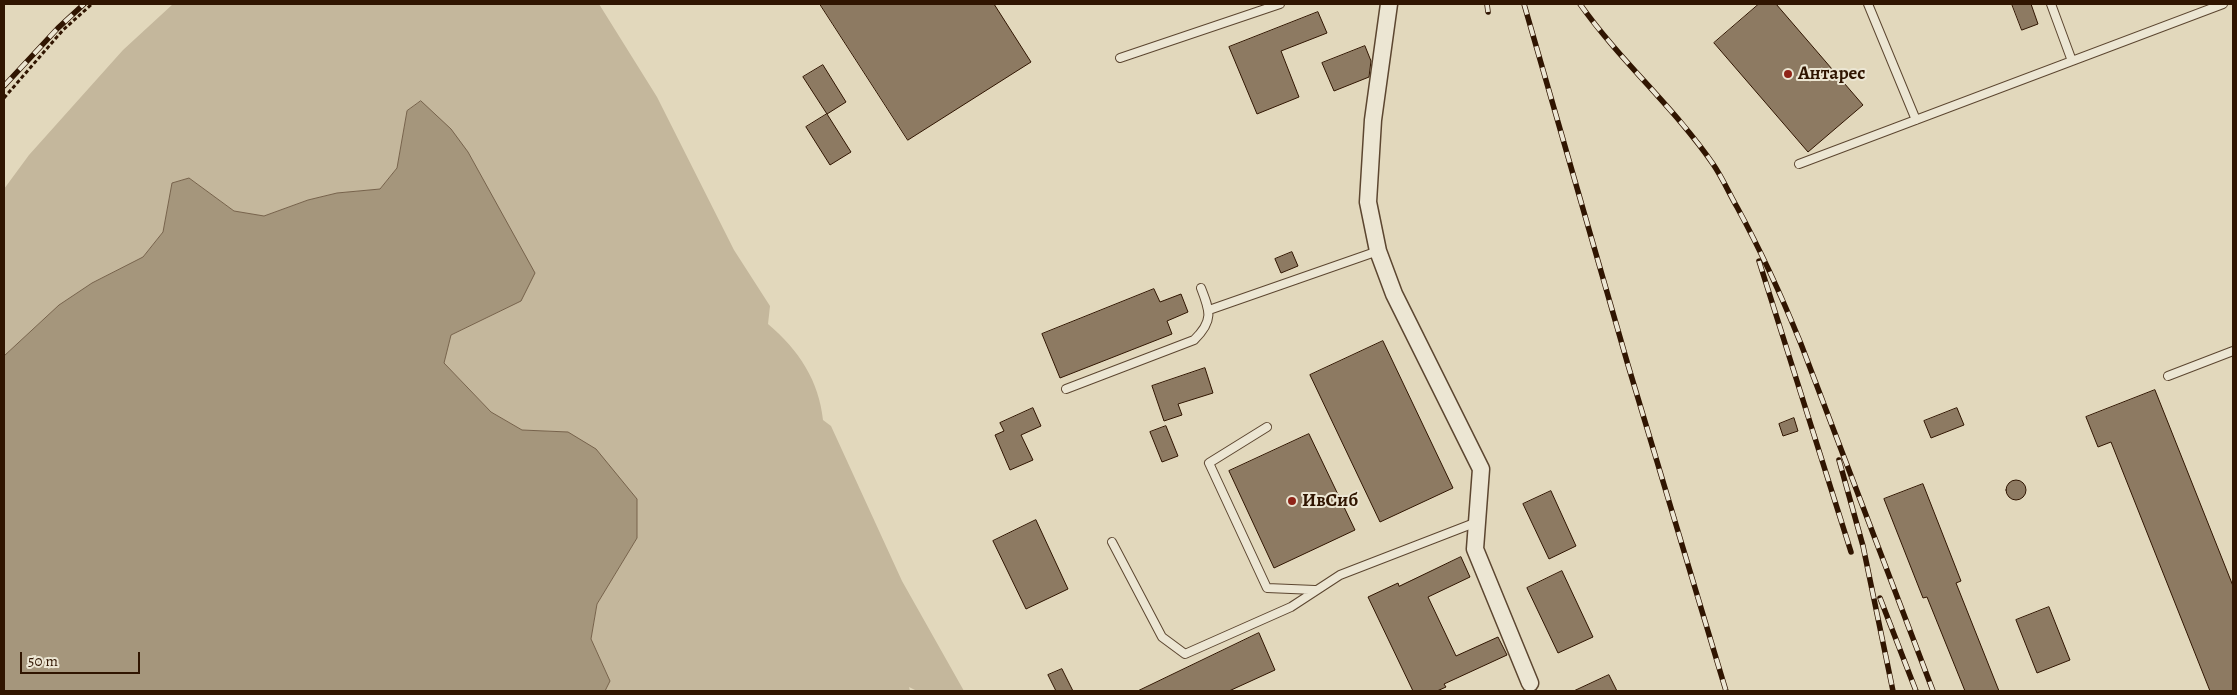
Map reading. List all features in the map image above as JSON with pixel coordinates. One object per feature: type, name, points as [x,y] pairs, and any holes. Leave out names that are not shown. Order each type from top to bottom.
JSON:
[{"type":"street","points":[[1389,4],[1373,120],[1368,202],[1378,251],[1394,294],[1482,468],[1475,549],[1532,687]]},
{"type":"lane","points":[[1120,58],[1280,4]]},
{"type":"lane","points":[[1868,4],[1916,120]]},
{"type":"lane","points":[[2051,4],[2072,61]]},
{"type":"lane","points":[[1799,164],[2223,4]]},
{"type":"lane","points":[[1209,310],[1378,251]]},
{"type":"lane","points":[[1066,389],[1194,340],[1204,331],[1209,320],[1209,310],[1201,288]]},
{"type":"lane","points":[[2168,376],[2233,351]]},
{"type":"lane","points":[[1267,427],[1210,462],[1267,588],[1315,590]]},
{"type":"lane","points":[[1112,542],[1162,637],[1185,654],[1291,607],[1340,575],[1477,522]]},
{"type":"path","points":[[4,98],[63,30],[92,4]]},
{"type":"shaded area","points":[[173,4],[599,4],[657,97],[734,250],[770,306],[768,324],[789,344],[806,367],[817,392],[823,420],[831,426],[902,581],[964,691],[917,691],[909,687],[910,691],[605,691],[610,681],[591,640],[597,604],[637,538],[568,432],[522,430],[491,412],[444,363],[451,335],[521,301],[507,225],[468,152],[407,111],[397,168],[380,189],[337,193],[308,200],[264,216],[234,211],[189,178],[172,183],[163,232],[143,257],[92,283],[59,305],[4,356],[4,189],[29,155],[123,50]]},
{"type":"shaded area","points":[[421,101],[451,129],[468,152],[535,273],[521,301],[451,335],[444,363],[491,412],[522,430],[568,432],[596,449],[637,499],[637,538],[597,604],[591,639],[610,681],[605,691],[4,691],[4,356],[59,305],[92,283],[143,257],[163,232],[172,183],[189,178],[234,211],[264,216],[308,200],[337,193],[380,189],[397,168],[407,111]]},
{"type":"building","points":[[820,4],[994,4],[1031,62],[908,140]]},
{"type":"building","name":"Антарес","points":[[1759,4],[1776,4],[1863,105],[1808,152],[1714,43]]},
{"type":"building","points":[[2012,4],[2031,4],[2038,24],[2022,30]]},
{"type":"building","points":[[1318,12],[1327,33],[1281,51],[1299,97],[1257,114],[1229,47]]},
{"type":"building","points":[[1365,46],[1371,61],[1369,77],[1334,91],[1322,63]]},
{"type":"building","points":[[823,65],[846,102],[827,114],[803,77]]},
{"type":"building","points":[[827,114],[851,152],[830,165],[806,127]]},
{"type":"building","points":[[1292,252],[1298,266],[1281,273],[1275,259]]},
{"type":"building","points":[[1154,289],[1160,302],[1181,294],[1188,312],[1167,321],[1172,334],[1060,378],[1042,334]]},
{"type":"building","points":[[1383,341],[1453,488],[1380,522],[1310,375]]},
{"type":"building","points":[[1205,368],[1213,393],[1178,404],[1182,415],[1164,421],[1152,386]]},
{"type":"building","points":[[2155,390],[2233,586],[2233,691],[2210,691],[2111,442],[2098,447],[2086,417]]},
{"type":"building","points":[[1033,408],[1041,426],[1021,435],[1033,460],[1010,470],[995,435],[1004,431],[1000,423]]},
{"type":"building","points":[[1957,408],[1964,425],[1931,438],[1924,421]]},
{"type":"building","points":[[1794,418],[1798,431],[1783,436],[1779,424]]},
{"type":"building","points":[[1166,426],[1178,456],[1162,462],[1150,432]]},
{"type":"building","points":[[1309,434],[1355,530],[1274,568],[1229,471]]},
{"type":"building","points":[[2016,480],[2023,483],[2026,490],[2023,497],[2016,500],[2009,497],[2006,490],[2009,483]]},
{"type":"building","points":[[1923,484],[1961,581],[1956,583],[1999,691],[1965,691],[1927,597],[1923,598],[1884,499]]},
{"type":"building","points":[[1551,491],[1576,546],[1549,559],[1523,504]]},
{"type":"building","points":[[1036,520],[1068,589],[1026,609],[993,541]]},
{"type":"building","points":[[1461,557],[1470,577],[1428,597],[1456,656],[1498,637],[1507,655],[1444,684],[1446,687],[1437,691],[1413,691],[1368,597],[1398,583],[1399,586]]},
{"type":"building","points":[[1562,571],[1593,637],[1558,653],[1527,588]]},
{"type":"building","points":[[2049,607],[2070,660],[2037,673],[2016,620]]},
{"type":"building","points":[[1259,633],[1275,670],[1229,691],[1138,691]]},
{"type":"building","points":[[1062,669],[1073,691],[1056,691],[1048,675]]},
{"type":"building","points":[[1609,675],[1617,691],[1574,691]]},
{"type":"railway","points":[[4,86],[58,28],[84,4]]},
{"type":"railway","points":[[1487,4],[1488,12]]},
{"type":"railway","points":[[1524,4],[1628,365],[1726,691]]},
{"type":"railway","points":[[1580,4],[1612,45],[1698,143],[1719,174],[1746,224],[1771,274],[1801,344],[1933,691]]},
{"type":"railway","points":[[1759,261],[1851,552]]},
{"type":"railway","points":[[1839,460],[1863,546],[1893,691]]},
{"type":"railway","points":[[1880,598],[1916,691]]},
{"type":"place","name":"Антарес","points":[[1788,74]]},
{"type":"place","name":"ИвСиб","points":[[1292,501]]}]
